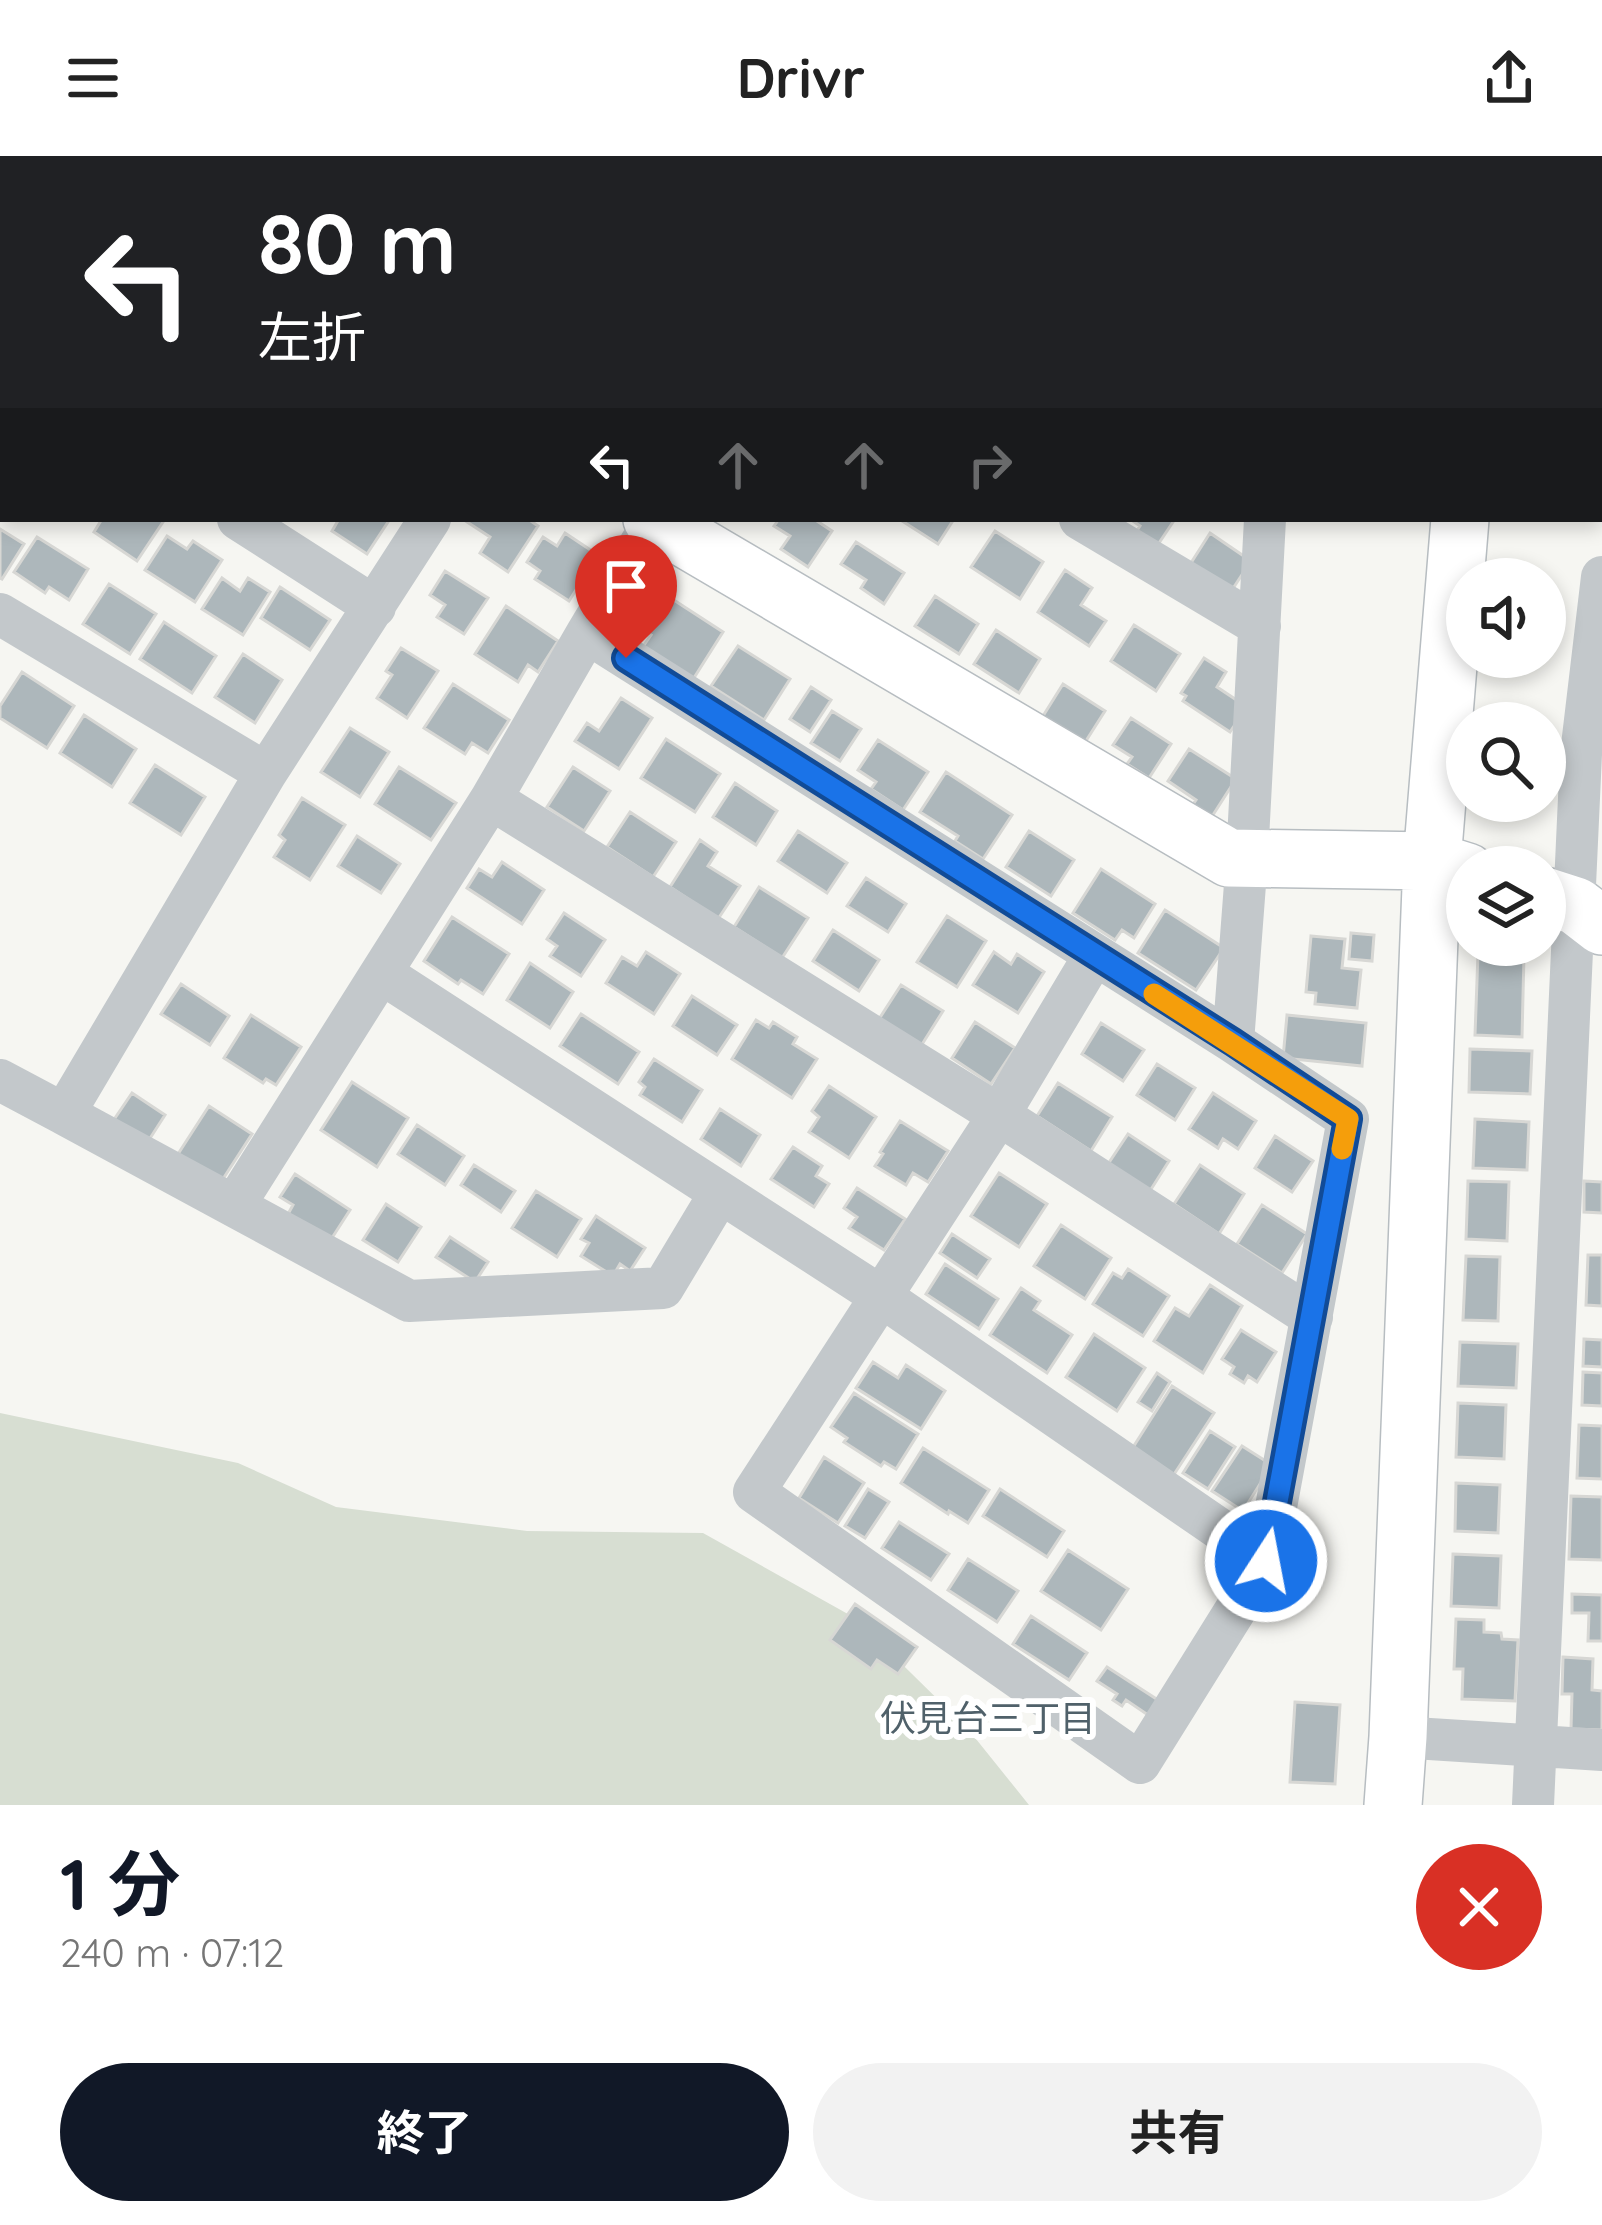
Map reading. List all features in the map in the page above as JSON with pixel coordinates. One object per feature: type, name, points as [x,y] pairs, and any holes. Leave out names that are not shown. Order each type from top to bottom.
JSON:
[{"type":"street","points":[[243,522],[375,607]]},
{"type":"street","points":[[64,1114],[266,773],[428,522]]},
{"type":"street","points":[[235,1205],[491,799],[652,522]]},
{"type":"street","points":[[656,522],[1229,857],[1446,866]]},
{"type":"street","points":[[1085,522],[1260,626]]},
{"type":"street","points":[[1233,1042],[1265,522]]},
{"type":"street","points":[[1450,846],[1460,522]]},
{"type":"street","points":[[1533,1805],[1581,754],[1601,601]]},
{"type":"street","points":[[0,614],[266,773]]},
{"type":"street","points":[[587,633],[1233,1042],[1348,1119],[1266,1561],[1140,1763],[754,1492],[999,1115],[1094,956]]},
{"type":"street","points":[[491,799],[999,1115],[1312,1317]]},
{"type":"street","points":[[1393,1805],[1446,917]]},
{"type":"street","points":[[381,973],[882,1297],[1266,1561]]},
{"type":"street","points":[[0,1080],[409,1301],[662,1288],[720,1193]]},
{"type":"street","points":[[1398,1736],[1602,1750]]},
{"type":"shaded area","points":[[0,1413],[238,1463],[336,1507],[527,1531],[703,1533],[855,1618],[968,1729],[1029,1805],[0,1805]]},
{"type":"building","points":[[100,522],[163,522],[137,561],[94,532]]},
{"type":"building","points":[[337,522],[388,522],[367,554],[332,531]]},
{"type":"building","points":[[467,522],[532,522],[538,526],[508,572],[480,553],[490,537]]},
{"type":"building","points":[[777,522],[818,522],[832,531],[808,567],[781,549],[790,536],[774,526]]},
{"type":"building","points":[[904,522],[952,522],[938,544]]},
{"type":"building","points":[[1134,522],[1173,522],[1157,546],[1136,532],[1140,526]]},
{"type":"building","points":[[0,529],[24,544],[2,579],[0,578]]},
{"type":"building","points":[[995,531],[1043,562],[1020,599],[971,567]]},
{"type":"building","points":[[565,533],[598,555],[569,601],[535,579],[540,571],[527,562],[543,537],[557,546]]},
{"type":"building","points":[[1210,533],[1251,561],[1230,593],[1189,566]]},
{"type":"building","points":[[167,536],[187,549],[193,541],[222,560],[195,602],[145,570]]},
{"type":"building","points":[[37,537],[88,569],[69,600],[49,587],[45,593],[14,572]]},
{"type":"building","points":[[856,542],[904,573],[884,604],[861,588],[866,580],[841,564]]},
{"type":"building","points":[[1065,570],[1092,588],[1081,605],[1106,621],[1089,646],[1038,612]]},
{"type":"building","points":[[445,571],[488,598],[464,634],[437,617],[445,605],[430,595]]},
{"type":"building","points":[[222,578],[240,591],[248,578],[270,592],[243,635],[202,609]]},
{"type":"building","points":[[109,584],[156,614],[130,654],[83,624]]},
{"type":"building","points":[[280,587],[330,620],[310,650],[261,618]]},
{"type":"building","points":[[663,593],[723,632],[692,681],[642,648],[651,635],[640,629]]},
{"type":"building","points":[[935,596],[978,624],[959,654],[915,626]]},
{"type":"building","points":[[506,606],[558,641],[538,672],[528,665],[518,682],[475,654]]},
{"type":"building","points":[[164,622],[216,656],[192,693],[140,659]]},
{"type":"building","points":[[1134,625],[1180,654],[1156,691],[1111,661]]},
{"type":"building","points":[[996,630],[1040,659],[1019,693],[974,664]]},
{"type":"building","points":[[738,646],[790,679],[764,720],[711,686]]},
{"type":"building","points":[[401,648],[438,671],[407,718],[377,698]]},
{"type":"building","points":[[243,654],[282,680],[255,723],[215,697]]},
{"type":"building","points":[[1204,658],[1226,672],[1217,687],[1247,707],[1230,732],[1183,701],[1186,696],[1181,693]]},
{"type":"building","points":[[22,672],[74,706],[47,748],[0,718],[0,706]]},
{"type":"building","points":[[453,684],[509,720],[488,753],[472,743],[465,754],[424,728]]},
{"type":"building","points":[[1063,684],[1105,711],[1084,744],[1043,716]]},
{"type":"building","points":[[811,687],[831,700],[810,732],[790,719]]},
{"type":"building","points":[[621,698],[652,718],[619,769],[575,741],[587,723],[599,731]]},
{"type":"building","points":[[832,711],[861,729],[840,761],[811,743]]},
{"type":"building","points":[[84,715],[136,749],[112,787],[60,753]]},
{"type":"building","points":[[1131,718],[1171,744],[1149,778],[1127,764],[1132,757],[1113,745]]},
{"type":"building","points":[[350,728],[389,752],[360,797],[321,772]]},
{"type":"building","points":[[666,739],[720,774],[695,812],[641,778]]},
{"type":"building","points":[[878,740],[928,772],[903,810],[871,789],[876,782],[858,770]]},
{"type":"building","points":[[1189,749],[1236,779],[1211,818],[1192,806],[1196,800],[1168,781]]},
{"type":"building","points":[[155,765],[205,797],[181,835],[130,803]]},
{"type":"building","points":[[399,767],[456,803],[431,840],[375,804]]},
{"type":"building","points":[[573,767],[610,791],[584,831],[547,807]]},
{"type":"building","points":[[946,772],[1012,815],[983,859],[920,812]]},
{"type":"building","points":[[735,783],[777,811],[756,845],[713,817]]},
{"type":"building","points":[[302,798],[345,825],[310,880],[274,857],[285,840],[279,835]]},
{"type":"building","points":[[630,812],[676,842],[653,877],[607,847]]},
{"type":"building","points":[[798,831],[847,863],[827,893],[778,861]]},
{"type":"building","points":[[1029,831],[1074,860],[1051,896],[1006,867]]},
{"type":"building","points":[[357,836],[400,864],[381,893],[338,866]]},
{"type":"building","points":[[700,840],[717,852],[708,866],[740,886],[718,919],[670,887]]},
{"type":"building","points":[[502,862],[544,890],[522,924],[467,888],[479,869],[492,877]]},
{"type":"building","points":[[1101,869],[1155,904],[1134,938],[1122,930],[1115,940],[1073,913]]},
{"type":"building","points":[[866,878],[906,904],[888,932],[847,906]]},
{"type":"building","points":[[759,887],[808,918],[782,958],[734,927]]},
{"type":"building","points":[[1165,910],[1224,948],[1196,990],[1138,953]]},
{"type":"building","points":[[564,913],[605,940],[581,976],[550,956],[557,946],[547,939]]},
{"type":"building","points":[[947,916],[986,941],[957,987],[917,962]]},
{"type":"building","points":[[452,917],[509,954],[483,994],[424,961]]},
{"type":"building","points":[[833,930],[879,960],[859,991],[813,961]]},
{"type":"building","points":[[1351,933],[1374,935],[1372,961],[1349,959]]},
{"type":"building","points":[[1311,936],[1345,939],[1342,968],[1361,970],[1357,1008],[1315,1004],[1316,993],[1306,992]]},
{"type":"building","points":[[646,952],[680,974],[654,1014],[606,983],[622,957],[637,966]]},
{"type":"building","points":[[994,952],[1011,964],[1017,954],[1044,972],[1018,1013],[973,985]]},
{"type":"building","points":[[530,963],[573,992],[550,1028],[507,1000]]},
{"type":"building","points":[[1478,966],[1524,966],[1522,1037],[1475,1035]]},
{"type":"building","points":[[181,984],[229,1016],[210,1045],[161,1014]]},
{"type":"building","points":[[901,985],[943,1011],[921,1046],[879,1019]]},
{"type":"building","points":[[692,996],[737,1025],[717,1055],[673,1026]]},
{"type":"building","points":[[581,1014],[639,1052],[618,1084],[560,1046]]},
{"type":"building","points":[[251,1015],[301,1047],[276,1085],[266,1079],[263,1083],[224,1058]]},
{"type":"building","points":[[1287,1015],[1366,1023],[1362,1066],[1283,1058]]},
{"type":"building","points":[[756,1020],[769,1028],[773,1022],[797,1037],[793,1044],[817,1059],[792,1098],[732,1059]]},
{"type":"building","points":[[975,1022],[1015,1048],[991,1084],[952,1058]]},
{"type":"building","points":[[1101,1023],[1144,1050],[1123,1081],[1082,1054]]},
{"type":"building","points":[[1470,1049],[1532,1051],[1530,1094],[1469,1092]]},
{"type":"building","points":[[654,1059],[702,1090],[682,1122],[640,1095],[645,1087],[639,1082]]},
{"type":"building","points":[[1157,1064],[1195,1088],[1175,1120],[1137,1095]]},
{"type":"building","points":[[352,1082],[408,1118],[377,1167],[321,1130]]},
{"type":"building","points":[[1058,1083],[1112,1117],[1091,1151],[1037,1116]]},
{"type":"building","points":[[829,1086],[876,1117],[849,1158],[809,1132],[819,1117],[812,1111]]},
{"type":"building","points":[[132,1093],[165,1115],[147,1143],[113,1121]]},
{"type":"building","points":[[1213,1093],[1256,1121],[1238,1149],[1223,1139],[1218,1148],[1189,1129]]},
{"type":"building","points":[[209,1106],[252,1134],[221,1182],[178,1154]]},
{"type":"building","points":[[720,1109],[760,1135],[741,1166],[701,1139]]},
{"type":"building","points":[[1475,1119],[1529,1122],[1527,1170],[1473,1168]]},
{"type":"building","points":[[900,1121],[948,1151],[928,1182],[913,1173],[906,1185],[875,1166]]},
{"type":"building","points":[[417,1125],[464,1156],[445,1185],[398,1154]]},
{"type":"building","points":[[1128,1134],[1169,1161],[1148,1194],[1106,1167]]},
{"type":"building","points":[[1275,1136],[1313,1161],[1292,1192],[1255,1168]]},
{"type":"building","points":[[793,1147],[822,1166],[816,1176],[829,1184],[814,1207],[771,1179]]},
{"type":"building","points":[[474,1165],[515,1191],[501,1212],[461,1185]]},
{"type":"building","points":[[1200,1165],[1244,1194],[1219,1234],[1174,1204]]},
{"type":"building","points":[[999,1173],[1047,1204],[1019,1247],[971,1216]]},
{"type":"building","points":[[295,1174],[350,1210],[330,1241],[288,1214],[293,1205],[280,1197]]},
{"type":"building","points":[[1468,1181],[1509,1182],[1507,1241],[1466,1239]]},
{"type":"building","points":[[1584,1181],[1602,1182],[1602,1213],[1584,1212]]},
{"type":"building","points":[[857,1188],[905,1219],[884,1250],[849,1228],[857,1217],[844,1208]]},
{"type":"building","points":[[536,1191],[581,1219],[557,1257],[512,1228]]},
{"type":"building","points":[[386,1204],[421,1227],[398,1262],[363,1240]]},
{"type":"building","points":[[1262,1205],[1307,1234],[1282,1273],[1237,1244]]},
{"type":"building","points":[[596,1216],[645,1248],[630,1271],[620,1264],[613,1276],[581,1256],[589,1243],[581,1239]]},
{"type":"building","points":[[1061,1225],[1111,1258],[1085,1299],[1034,1266]]},
{"type":"building","points":[[952,1234],[990,1259],[977,1278],[940,1253]]},
{"type":"building","points":[[450,1237],[488,1262],[475,1282],[436,1257]]},
{"type":"building","points":[[1588,1255],[1602,1255],[1602,1306],[1586,1305]]},
{"type":"building","points":[[1466,1256],[1500,1257],[1498,1321],[1463,1320]]},
{"type":"building","points":[[945,1264],[998,1299],[979,1329],[926,1294]]},
{"type":"building","points":[[1128,1269],[1169,1296],[1143,1336],[1093,1304],[1113,1273],[1122,1278]]},
{"type":"building","points":[[1210,1285],[1242,1306],[1203,1373],[1154,1341],[1175,1308],[1189,1316]]},
{"type":"building","points":[[1021,1288],[1040,1301],[1034,1310],[1072,1335],[1047,1373],[990,1335]]},
{"type":"building","points":[[1241,1330],[1276,1352],[1257,1382],[1248,1376],[1244,1383],[1230,1374],[1234,1367],[1222,1359]]},
{"type":"building","points":[[1094,1334],[1145,1368],[1117,1411],[1066,1377]]},
{"type":"building","points":[[1584,1339],[1602,1340],[1602,1367],[1583,1366]]},
{"type":"building","points":[[1460,1342],[1518,1344],[1516,1388],[1458,1386]]},
{"type":"building","points":[[873,1362],[898,1378],[906,1365],[945,1391],[921,1429],[856,1388]]},
{"type":"building","points":[[1583,1372],[1602,1373],[1602,1406],[1582,1405]]},
{"type":"building","points":[[1157,1373],[1170,1382],[1152,1411],[1138,1402]]},
{"type":"building","points":[[1172,1386],[1214,1413],[1171,1479],[1130,1452]]},
{"type":"building","points":[[854,1393],[918,1434],[896,1469],[884,1462],[881,1466],[844,1442],[847,1438],[831,1427]]},
{"type":"building","points":[[1458,1403],[1506,1405],[1504,1459],[1456,1457]]},
{"type":"building","points":[[1579,1425],[1602,1426],[1602,1479],[1577,1478]]},
{"type":"building","points":[[1210,1431],[1235,1447],[1208,1489],[1183,1473]]},
{"type":"building","points":[[1242,1446],[1272,1465],[1243,1511],[1212,1491]]},
{"type":"building","points":[[923,1448],[989,1490],[968,1523],[901,1483]]},
{"type":"building","points":[[824,1457],[864,1483],[838,1523],[799,1498]]},
{"type":"building","points":[[1456,1483],[1500,1485],[1498,1533],[1455,1531]]},
{"type":"building","points":[[868,1489],[889,1502],[865,1538],[845,1526]]},
{"type":"building","points":[[1000,1489],[1064,1531],[1047,1557],[983,1516]]},
{"type":"building","points":[[1571,1496],[1602,1497],[1602,1560],[1569,1559]]},
{"type":"building","points":[[899,1522],[949,1554],[931,1580],[882,1548]]},
{"type":"building","points":[[1068,1550],[1128,1589],[1101,1630],[1041,1591]]},
{"type":"building","points":[[1453,1554],[1501,1556],[1499,1608],[1451,1606]]},
{"type":"building","points":[[968,1559],[1018,1591],[997,1622],[948,1590]]},
{"type":"building","points":[[1572,1594],[1602,1595],[1602,1641],[1588,1641],[1589,1613],[1572,1613]]},
{"type":"building","points":[[855,1604],[917,1647],[898,1674],[877,1660],[871,1669],[830,1640]]},
{"type":"building","points":[[1031,1616],[1087,1653],[1069,1680],[1013,1644]]},
{"type":"building","points":[[1456,1619],[1484,1620],[1484,1632],[1518,1640],[1515,1701],[1462,1699],[1463,1669],[1454,1669]]},
{"type":"building","points":[[1563,1657],[1593,1659],[1592,1690],[1602,1691],[1602,1730],[1571,1729],[1572,1694],[1562,1694]]},
{"type":"building","points":[[1107,1667],[1158,1700],[1148,1715],[1126,1700],[1122,1706],[1113,1700],[1117,1694],[1097,1681]]},
{"type":"building","points":[[1295,1702],[1340,1705],[1335,1784],[1290,1782]]},
{"type":"slow traffic","points":[[1154,994],[1348,1119],[1342,1149]]},
{"type":"district","name":"伏見台三丁目","points":[[988,1718]]},
{"type":"route","points":[[626,658],[1348,1119],[1266,1561]]}]
